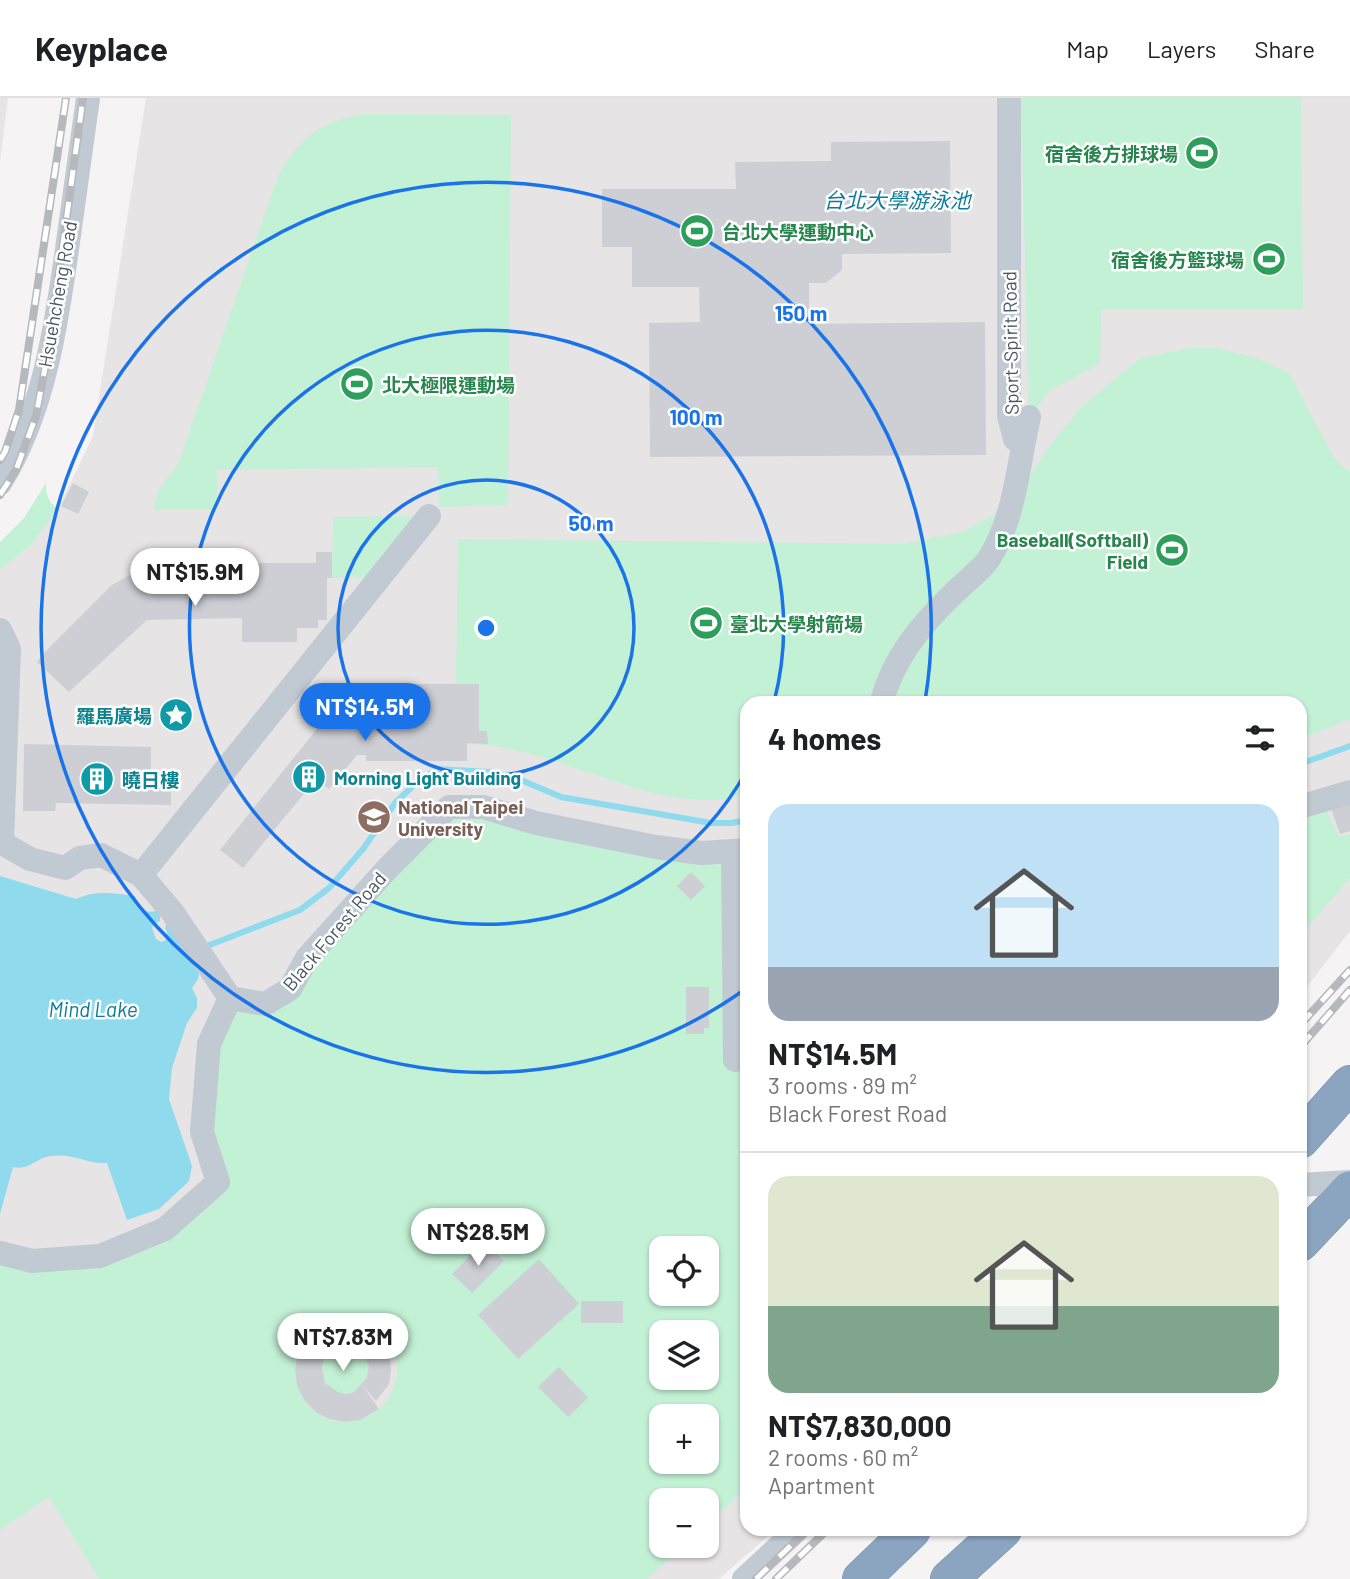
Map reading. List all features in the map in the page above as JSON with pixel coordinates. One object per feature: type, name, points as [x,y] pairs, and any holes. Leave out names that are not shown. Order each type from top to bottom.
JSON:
[{"type":"highway","points":[[1307,1132],[1340,1096]]},
{"type":"highway","points":[[1307,1236],[1350,1190]]},
{"type":"highway","points":[[861,1579],[906,1536]]},
{"type":"highway","points":[[950,1579],[997,1536]]},
{"type":"street","name":"Hsuehcheng Road","points":[[0,483],[9,469],[31,414],[52,348],[88,98]]},
{"type":"street","name":"Sport-Spirit Road","points":[[883,696],[887,679],[906,645],[930,616],[986,562],[1000,537],[1010,506],[1028,417],[1015,439],[1009,416],[1009,98]]},
{"type":"street","points":[[141,874],[429,516]]},
{"type":"street","points":[[0,631],[9,649],[1,844],[30,859],[65,868],[80,858],[101,855],[141,874],[173,913],[223,988],[209,1044],[202,1132],[218,1182],[165,1229],[100,1256],[32,1261],[0,1252]]},
{"type":"street","points":[[1307,805],[1350,792]]},
{"type":"street","name":"Black Forest Road","points":[[223,988],[265,1004],[290,989],[307,958],[388,868],[449,807],[483,807],[536,823],[656,847],[702,853],[740,850]]},
{"type":"street","points":[[735,1059],[740,850]]},
{"type":"street","points":[[1307,1185],[1350,1182]]},
{"type":"street","points":[[744,1579],[791,1536]]},
{"type":"shaded area","points":[[0,98],[8,98],[0,161]]},
{"type":"shaded area","name":"National Taipei University","points":[[146,98],[1350,98],[1350,931],[1307,987],[1307,696],[740,696],[740,1536],[768,1536],[719,1579],[0,1579],[0,570],[32,544],[58,509],[93,436]]},
{"type":"green space","points":[[1021,98],[1301,98],[1303,310],[1101,310],[1100,363],[1049,391],[1029,417]]},
{"type":"green space","name":"北大極限運動場","points":[[362,114],[511,115],[508,505],[439,507],[438,467],[217,470],[217,510],[154,510],[157,493],[179,462],[278,176],[294,151],[312,134],[333,122]]},
{"type":"green space","points":[[1189,348],[1217,348],[1256,358],[1289,373],[1334,458],[1350,473],[1350,719],[1307,736],[1307,696],[740,696],[740,795],[713,800],[679,798],[644,790],[502,747],[467,744],[467,761],[414,761],[414,684],[456,683],[458,539],[900,544],[963,532],[1010,506],[1049,447],[1081,407],[1139,359]]},
{"type":"green space","points":[[46,483],[48,498],[58,509],[32,544],[0,570],[0,542],[24,518]]},
{"type":"green space","points":[[429,516],[379,577],[332,578],[333,517]]},
{"type":"green space","points":[[1322,800],[1339,837],[1350,834],[1350,878],[1307,928],[1307,805]]},
{"type":"green space","points":[[449,807],[740,849],[740,1494],[719,1514],[719,1488],[649,1488],[649,1558],[670,1558],[647,1579],[99,1579],[49,1497],[0,1530],[0,1253],[100,1256],[217,1182],[202,1132],[230,998],[265,1004]],"holes":[[[349,1321],[382,1337],[395,1355],[397,1366],[392,1391],[382,1407],[366,1417],[342,1422],[322,1416],[307,1403],[298,1384],[296,1364],[303,1344],[321,1329]]]},
{"type":"green space","points":[[347,1348],[360,1352],[367,1360],[368,1370],[365,1380],[358,1388],[349,1393],[337,1392],[325,1383],[322,1375],[324,1359]]},
{"type":"water","name":"Mind Lake","points":[[0,876],[76,899],[98,893],[135,896],[144,910],[151,912],[160,909],[160,921],[152,928],[156,939],[161,942],[166,940],[165,928],[168,922],[199,974],[192,988],[197,998],[197,1008],[187,1023],[172,1068],[169,1099],[192,1166],[189,1181],[159,1209],[127,1220],[107,1163],[59,1155],[45,1157],[28,1166],[13,1167],[0,1214]]},
{"type":"building","points":[[950,141],[951,253],[842,254],[842,270],[826,283],[809,283],[809,324],[985,322],[986,455],[650,457],[649,323],[700,322],[699,287],[632,287],[632,247],[602,247],[602,189],[736,189],[735,162],[831,161],[831,142]]},
{"type":"building","points":[[73,483],[89,492],[78,514],[61,506]]},
{"type":"building","points":[[316,552],[332,552],[332,578],[327,578],[327,620],[318,620],[318,628],[297,628],[297,642],[242,642],[242,618],[147,620],[69,692],[37,662],[112,585],[135,572],[221,563],[316,563]]},
{"type":"building","name":"Morning Light Building","points":[[323,684],[479,684],[479,731],[487,731],[488,744],[467,743],[467,761],[366,761],[366,755],[357,755],[329,789],[316,779],[243,868],[220,850],[320,725],[300,709]]},
{"type":"building","name":"曉日樓","points":[[24,744],[151,747],[151,772],[171,772],[171,805],[56,803],[55,811],[23,811]]},
{"type":"building","points":[[1350,802],[1350,831],[1340,834],[1331,809]]},
{"type":"building","points":[[691,872],[705,886],[691,900],[677,886]]},
{"type":"building","points":[[686,987],[709,987],[709,1028],[704,1028],[704,1034],[686,1034]]},
{"type":"building","points":[[484,1242],[504,1261],[472,1293],[452,1274]]},
{"type":"building","points":[[539,1259],[579,1304],[518,1359],[478,1315]]},
{"type":"building","points":[[581,1301],[623,1301],[623,1323],[581,1323]]},
{"type":"building","points":[[338,1328],[364,1330],[376,1337],[385,1346],[390,1359],[389,1384],[376,1401],[362,1385],[379,1409],[360,1420],[344,1422],[317,1413],[304,1400],[297,1385],[295,1369],[298,1354],[306,1339],[318,1329],[335,1353],[325,1334]],"holes":[[[347,1348],[354,1348],[364,1355],[369,1367],[366,1379],[354,1392],[338,1392],[325,1383],[322,1367],[324,1359]]]},
{"type":"building","points":[[559,1367],[588,1398],[568,1417],[538,1387]]},
{"type":"waterway","points":[[1307,761],[1350,746]]},
{"type":"waterway","points":[[202,948],[300,910],[329,888],[363,849],[395,803],[416,783],[438,769],[489,772],[514,777],[561,797],[711,823],[740,821]]},
{"type":"railway","points":[[0,460],[19,410],[66,98]]},
{"type":"railway","points":[[0,495],[16,470],[36,416],[49,346],[83,98]]},
{"type":"railway","points":[[1307,1017],[1350,970]]},
{"type":"railway","points":[[1307,1039],[1350,990]]},
{"type":"railway","points":[[756,1579],[801,1536]]},
{"type":"railway","points":[[776,1579],[821,1536]]},
{"type":"place","name":"宿舍後方排球場","points":[[1202,153]]},
{"type":"place","name":"台北大學運動中心","points":[[697,231]]},
{"type":"place","name":"宿舍後方籃球場","points":[[1269,259]]},
{"type":"place","name":"北大極限運動場","points":[[357,384]]},
{"type":"place","name":"Baseball(Softball) Field","points":[[1172,550]]},
{"type":"place","name":"臺北大學射箭場","points":[[706,623]]},
{"type":"place","name":"羅馬廣場","points":[[176,715]]},
{"type":"place","name":"Morning Light Building","points":[[309,777]]},
{"type":"place","name":"曉日樓","points":[[97,779]]},
{"type":"place","name":"National Taipei University","points":[[374,817]]},
{"type":"water label","name":"台北大學游泳池","points":[[897,199]]}]
